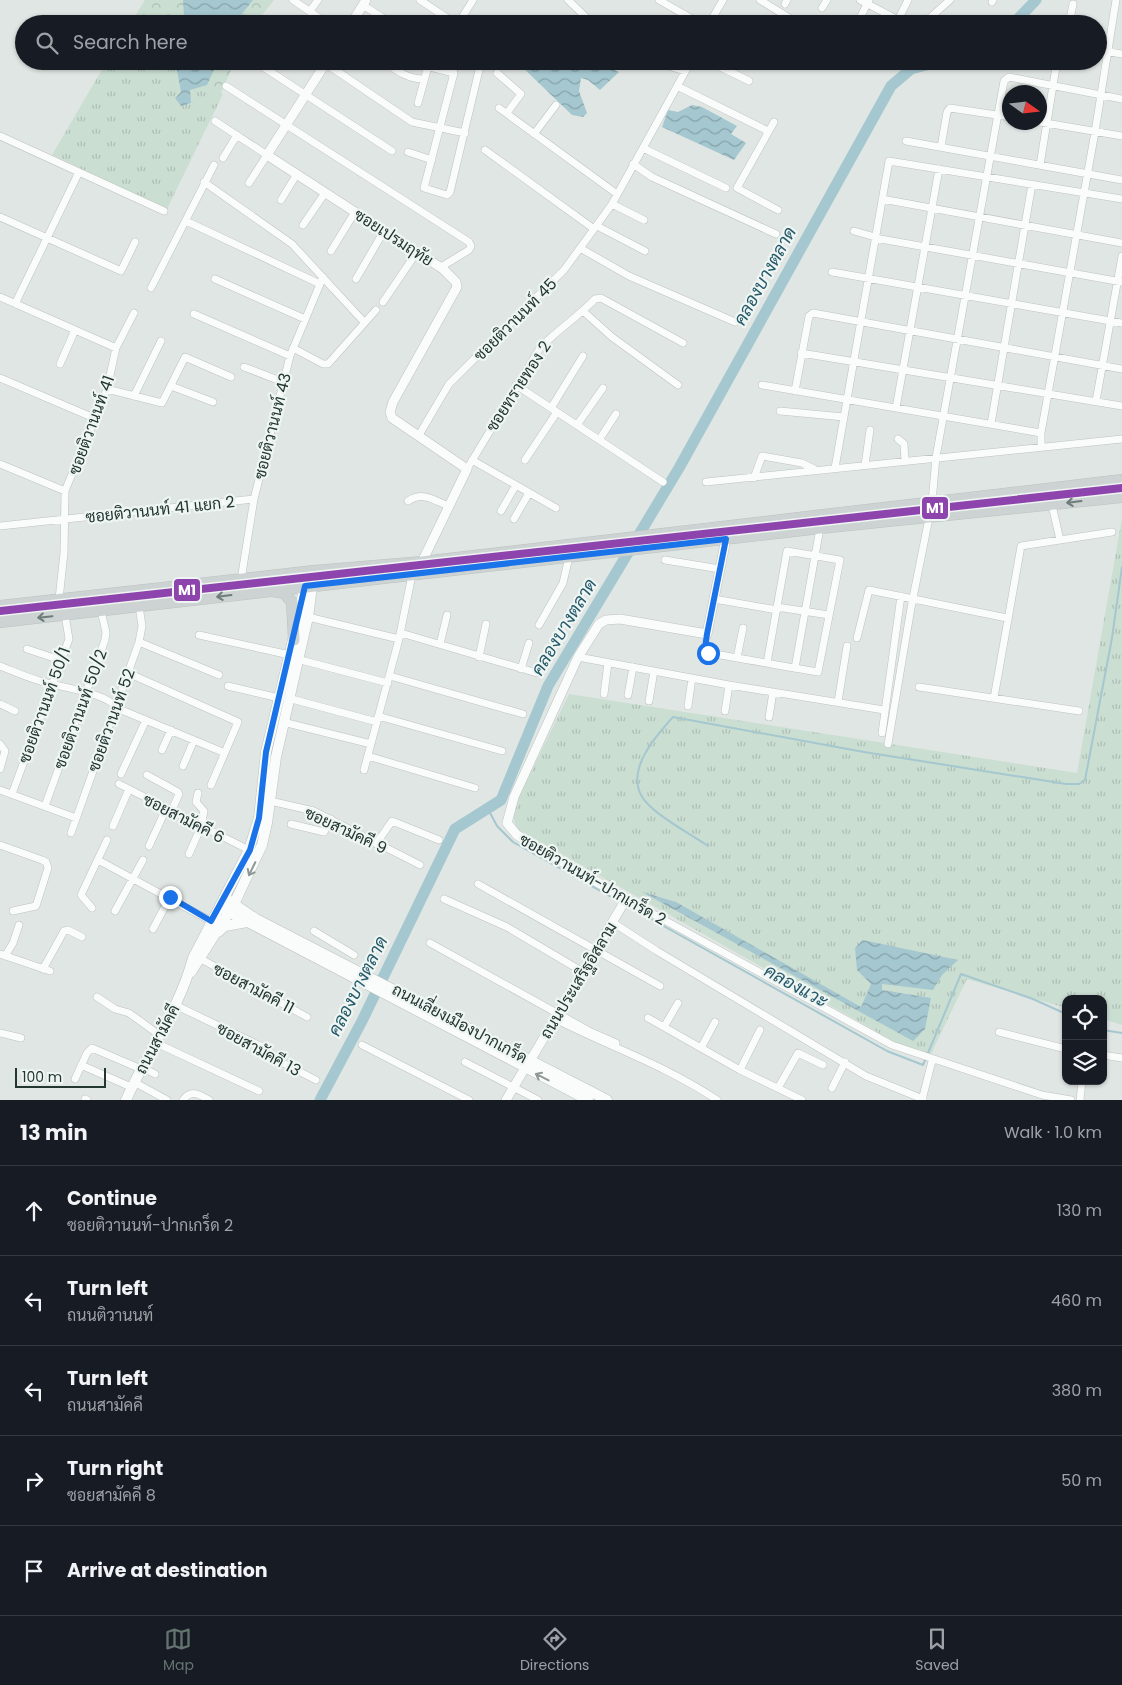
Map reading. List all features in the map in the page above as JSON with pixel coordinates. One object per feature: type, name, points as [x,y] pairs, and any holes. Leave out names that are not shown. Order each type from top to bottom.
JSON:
[{"type":"main road","points":[[0,606],[311,571],[422,562],[1122,480]]},
{"type":"main road","points":[[0,622],[820,528],[1122,497]]},
{"type":"main road","points":[[929,518],[932,502]]},
{"type":"main road","name":"ถนนสามัคคี","points":[[294,657],[294,640],[307,600],[311,571]]},
{"type":"main road","points":[[272,590],[284,593],[292,602],[294,640]]},
{"type":"main road","name":"ถนนสามัคคี","points":[[126,1100],[188,977],[201,959],[213,936],[250,850],[259,818],[266,752],[308,617],[307,600]]},
{"type":"main road","name":"ถนนสามัคคี","points":[[188,977],[193,958],[211,921],[227,905],[262,845],[283,722],[284,698]]},
{"type":"main road","name":"ถนนเลี่ยงเมืองปากเกร็ด","points":[[227,905],[247,922],[371,981]]},
{"type":"main road","name":"ถนนเลี่ยงเมืองปากเกร็ด","points":[[227,905],[319,952],[588,1100]]},
{"type":"main road","points":[[213,936],[225,926],[247,922]]},
{"type":"main road","name":"ถนนเลี่ยงเมืองปากเกร็ด","points":[[527,1065],[607,1100]]},
{"type":"street","points":[[293,0],[316,15]]},
{"type":"street","points":[[310,11],[318,0]]},
{"type":"street","points":[[420,0],[444,15]]},
{"type":"street","points":[[464,15],[473,0]]},
{"type":"street","points":[[568,0],[584,15]]},
{"type":"street","points":[[659,0],[686,15]]},
{"type":"street","points":[[715,15],[723,0]]},
{"type":"street","points":[[760,0],[784,15]]},
{"type":"street","points":[[822,8],[827,0]]},
{"type":"street","points":[[900,15],[908,0]]},
{"type":"street","points":[[933,15],[950,0]]},
{"type":"street","points":[[1107,58],[1116,0]]},
{"type":"street","points":[[861,15],[865,1],[886,15]]},
{"type":"street","points":[[357,15],[365,3],[380,15]]},
{"type":"street","points":[[1071,15],[1073,4]]},
{"type":"street","points":[[1113,17],[1122,19]]},
{"type":"street","points":[[1108,52],[1122,54]]},
{"type":"street","points":[[268,70],[392,151]]},
{"type":"street","points":[[249,183],[320,70]]},
{"type":"street","points":[[337,70],[412,122],[441,127],[465,134]]},
{"type":"street","points":[[396,70],[413,79],[424,79]]},
{"type":"street","points":[[418,103],[424,79],[428,70]]},
{"type":"street","points":[[440,70],[454,74],[424,188],[447,195],[450,192],[465,134],[479,70]]},
{"type":"street","points":[[726,70],[749,81]]},
{"type":"street","points":[[1047,108],[1056,70]]},
{"type":"street","points":[[1041,447],[1041,433],[1105,70]]},
{"type":"street","name":"ซอยติวานนท์ 45","points":[[419,435],[449,384],[564,270],[612,204],[685,71]]},
{"type":"street","points":[[497,73],[521,94],[507,113]]},
{"type":"street","points":[[932,502],[936,457],[1006,78],[1122,99]]},
{"type":"street","points":[[226,86],[469,242],[471,246],[469,250],[441,267]]},
{"type":"street","points":[[677,86],[768,131]]},
{"type":"street","points":[[534,134],[556,106]]},
{"type":"street","points":[[499,108],[617,194]]},
{"type":"street","points":[[941,147],[947,112],[950,108],[1002,116]]},
{"type":"street","points":[[215,121],[267,154]]},
{"type":"street","points":[[774,122],[737,188],[778,210]]},
{"type":"street","points":[[1047,124],[1122,136]]},
{"type":"street","points":[[1040,165],[1042,130]]},
{"type":"street","points":[[223,158],[237,135]]},
{"type":"street","points":[[0,136],[164,211]]},
{"type":"street","points":[[906,141],[1122,180]]},
{"type":"street","points":[[643,148],[726,188]]},
{"type":"street","points":[[485,150],[595,227],[645,251]]},
{"type":"street","points":[[408,152],[432,160]]},
{"type":"street","name":"ซอยเปรมฤทัย","points":[[267,154],[441,267],[456,282],[456,291],[429,335],[390,412],[392,418],[419,435]]},
{"type":"street","points":[[835,468],[889,161],[1122,199]]},
{"type":"street","points":[[633,164],[652,177],[776,234]]},
{"type":"street","points":[[151,288],[214,165]]},
{"type":"street","points":[[896,408],[939,169]]},
{"type":"street","points":[[15,304],[79,172]]},
{"type":"street","points":[[281,200],[297,174]]},
{"type":"street","points":[[204,182],[292,244],[321,281],[364,322]]},
{"type":"street","points":[[991,424],[1032,184]]},
{"type":"street","points":[[303,225],[325,193]]},
{"type":"street","points":[[882,199],[1122,243]]},
{"type":"street","points":[[612,204],[644,220]]},
{"type":"street","points":[[331,251],[355,212]]},
{"type":"street","points":[[0,217],[121,271],[135,242]]},
{"type":"street","points":[[186,221],[321,281]]},
{"type":"street","points":[[356,279],[384,231]]},
{"type":"street","points":[[854,232],[875,238],[1120,282]]},
{"type":"street","points":[[580,248],[630,276],[735,322]]},
{"type":"street","points":[[383,302],[416,252]]},
{"type":"street","points":[[1096,401],[1110,321],[1120,282],[1122,256]]},
{"type":"street","points":[[832,272],[1122,324]]},
{"type":"street","points":[[215,279],[305,319]]},
{"type":"street","name":"ซอยติวานนท์ 43","points":[[241,580],[254,499],[283,382],[293,348],[321,281]]},
{"type":"street","points":[[0,296],[116,348]]},
{"type":"street","name":"ซอยทรายทอง 2","points":[[467,469],[540,348],[556,332],[583,311],[595,298],[601,298],[683,343]]},
{"type":"street","points":[[293,348],[323,364],[328,364],[376,310]]},
{"type":"street","points":[[583,311],[612,337],[678,385]]},
{"type":"street","name":"ซอยติวานนท์ 41","points":[[58,599],[66,519],[66,491],[107,389],[116,348],[134,313]]},
{"type":"street","points":[[794,391],[811,313],[1122,369]]},
{"type":"street","points":[[194,314],[290,356]]},
{"type":"street","points":[[60,364],[75,330]]},
{"type":"street","points":[[134,396],[161,341]]},
{"type":"street","points":[[801,353],[1122,406]]},
{"type":"street","points":[[525,460],[583,356]]},
{"type":"street","points":[[107,389],[162,402],[185,357],[231,377]]},
{"type":"street","points":[[244,367],[283,382]]},
{"type":"street","points":[[0,378],[94,418]]},
{"type":"street","points":[[516,385],[663,482]]},
{"type":"street","points":[[762,385],[1041,433]]},
{"type":"street","points":[[171,386],[213,402]]},
{"type":"street","points":[[577,426],[603,388]]},
{"type":"street","points":[[780,411],[844,417]]},
{"type":"street","points":[[599,440],[616,414]]},
{"type":"street","points":[[864,465],[870,430]]},
{"type":"street","points":[[419,435],[467,469],[422,562]]},
{"type":"street","points":[[898,439],[904,444],[906,461]]},
{"type":"street","points":[[706,482],[754,478],[814,469],[1122,439]]},
{"type":"street","points":[[754,478],[762,456],[802,463],[814,469]]},
{"type":"street","points":[[472,460],[556,508]]},
{"type":"street","points":[[0,464],[66,491]]},
{"type":"street","points":[[501,511],[516,485]]},
{"type":"street","points":[[514,518],[529,493]]},
{"type":"street","points":[[408,501],[416,496],[424,495],[448,506]]},
{"type":"street","name":"ซอยติวานนท์ 41 แยก 2","points":[[0,526],[254,499]]},
{"type":"street","points":[[1052,505],[1060,540]]},
{"type":"street","points":[[888,744],[929,518]]},
{"type":"street","points":[[795,668],[820,528]]},
{"type":"street","points":[[994,698],[1021,546],[1112,532]]},
{"type":"street","points":[[726,539],[707,634],[705,648],[708,653],[818,672],[840,560],[787,551],[767,663]]},
{"type":"street","points":[[539,626],[563,583],[569,557]]},
{"type":"street","points":[[665,560],[720,569]]},
{"type":"street","points":[[364,770],[400,636],[412,575]]},
{"type":"street","points":[[857,638],[867,590],[1007,618]]},
{"type":"street","points":[[882,733],[901,596]]},
{"type":"street","points":[[714,599],[829,615]]},
{"type":"street","name":"ซอยติวานนท์ 52","points":[[71,832],[139,642],[142,626],[139,606]]},
{"type":"street","name":"ซอยติวานนท์ 50/2","points":[[45,806],[84,693],[105,640],[106,632],[101,611]]},
{"type":"street","name":"ซอยติวานนท์ 50/1","points":[[12,794],[69,635],[65,615]]},
{"type":"street","points":[[440,644],[447,615]]},
{"type":"street","points":[[308,617],[440,644],[537,673]]},
{"type":"street","name":"ซอยติวานนท์-ปากเกร็ด 2","points":[[707,634],[620,619],[606,620],[599,624],[578,657],[514,797],[507,823],[517,835],[624,902],[892,1045],[928,1059],[1042,1095],[1071,1100]]},
{"type":"street","points":[[479,657],[486,624]]},
{"type":"street","points":[[737,658],[743,628]]},
{"type":"street","points":[[199,634],[389,679],[524,714]]},
{"type":"street","points":[[139,642],[219,675]]},
{"type":"street","points":[[521,669],[529,644]]},
{"type":"street","points":[[838,702],[847,646]]},
{"type":"street","points":[[27,648],[60,660]]},
{"type":"street","points":[[578,657],[729,685],[884,710]]},
{"type":"street","points":[[604,694],[608,663]]},
{"type":"street","points":[[0,666],[51,684],[60,684],[110,701],[118,709],[225,753]]},
{"type":"street","points":[[628,695],[633,667]]},
{"type":"street","points":[[649,701],[654,672]]},
{"type":"street","points":[[128,673],[236,720],[237,726],[211,785]]},
{"type":"street","points":[[688,706],[692,678]]},
{"type":"street","points":[[725,712],[729,685]]},
{"type":"street","points":[[228,686],[377,719],[502,751]]},
{"type":"street","points":[[919,687],[1079,710]]},
{"type":"street","points":[[769,717],[773,692]]},
{"type":"street","points":[[0,704],[14,711]]},
{"type":"street","points":[[121,774],[146,720]]},
{"type":"street","points":[[283,722],[371,744]]},
{"type":"street","points":[[162,750],[171,730]]},
{"type":"street","points":[[183,766],[194,740]]},
{"type":"street","points":[[0,769],[2,746]]},
{"type":"street","points":[[368,756],[475,788]]},
{"type":"street","points":[[147,775],[179,794],[149,846]]},
{"type":"street","name":"ซอยสามัคคี 6","points":[[119,784],[200,827],[250,850]]},
{"type":"street","points":[[113,826],[129,789]]},
{"type":"street","points":[[0,790],[76,818]]},
{"type":"street","points":[[189,854],[204,811],[196,802],[198,793]]},
{"type":"street","name":"ซอยสามัคคี 9","points":[[270,802],[314,811],[420,865]]},
{"type":"street","points":[[291,824],[324,832],[331,819]]},
{"type":"street","points":[[376,844],[392,821],[439,840]]},
{"type":"street","points":[[92,908],[81,894],[107,840]]},
{"type":"street","points":[[0,844],[42,860],[46,862],[48,868],[36,906],[13,911]]},
{"type":"street","points":[[98,860],[170,897],[211,921]]},
{"type":"street","points":[[115,911],[143,860]]},
{"type":"street","points":[[478,884],[660,986]]},
{"type":"street","points":[[153,929],[170,897]]},
{"type":"street","points":[[444,899],[508,927],[583,972]]},
{"type":"street","name":"ถนนประเสริฐอิสลาม","points":[[506,1100],[624,902]]},
{"type":"street","points":[[612,922],[656,951],[866,1076],[923,1100],[928,1059]]},
{"type":"street","points":[[19,925],[13,943],[2,955],[46,970],[64,931],[68,930],[82,937]]},
{"type":"street","points":[[314,932],[354,955]]},
{"type":"street","points":[[319,952],[328,939]]},
{"type":"street","points":[[430,943],[608,1046],[648,1062],[702,1090],[716,1100]]},
{"type":"street","name":"ซอยสามัคคี 11","points":[[201,959],[307,1017]]},
{"type":"street","points":[[97,997],[115,1009],[129,1013],[156,1038],[259,1091]]},
{"type":"street","points":[[664,1027],[678,1003]]},
{"type":"street","name":"ซอยสามัคคี 13","points":[[174,1005],[269,1050],[274,1058],[316,1080]]},
{"type":"street","points":[[557,1016],[616,1043]]},
{"type":"street","points":[[648,1018],[740,1070],[802,1100]]},
{"type":"street","points":[[700,1048],[715,1022]]},
{"type":"street","points":[[740,1070],[760,1030]]},
{"type":"street","points":[[999,1032],[1062,1048]]},
{"type":"street","points":[[0,1033],[21,1038]]},
{"type":"street","points":[[362,1045],[469,1100]]},
{"type":"street","points":[[75,1079],[92,1048],[155,1074]]},
{"type":"street","points":[[778,1088],[798,1052],[823,1065]]},
{"type":"street","points":[[1107,1056],[1122,1058]]},
{"type":"street","points":[[465,1062],[538,1100]]},
{"type":"street","points":[[832,1088],[845,1062]]},
{"type":"street","points":[[81,1065],[167,1100]]},
{"type":"street","points":[[1080,1100],[1082,1085]]},
{"type":"street","points":[[183,1100],[188,1094],[194,1093],[209,1100]]},
{"type":"green space","points":[[145,0],[274,0],[262,15],[136,15]]},
{"type":"green space","points":[[102,70],[182,70],[223,94],[167,209],[52,155]]},
{"type":"green space","points":[[181,70],[231,70],[221,93]]},
{"type":"green space","points":[[1122,518],[1122,1025],[1107,1020],[1107,995],[1062,995],[1062,1007],[967,979],[929,1058],[904,1047],[517,829],[514,820],[514,807],[569,694],[1077,773]]},
{"type":"water","points":[[183,0],[253,0],[241,15],[184,15]]},
{"type":"water","points":[[177,70],[214,70],[207,85],[190,90],[191,103],[181,106],[175,98],[181,92]]},
{"type":"water","points":[[525,70],[615,70],[619,72],[600,90],[588,80],[581,78],[579,91],[587,113],[583,117],[572,115]]},
{"type":"water","points":[[692,105],[702,107],[737,126],[731,134],[746,143],[734,160],[662,127],[668,110],[678,112]]},
{"type":"water","points":[[642,892],[676,902],[861,1007],[871,984],[857,970],[855,948],[863,940],[958,960],[942,975],[933,990],[882,984],[882,990],[931,998],[925,1029],[913,1041]]},
{"type":"waterway","name":"คลองบางตลาด","points":[[1022,15],[1036,0]]},
{"type":"waterway","name":"คลองบางตลาด","points":[[320,1100],[362,1021],[455,829],[501,800],[548,686],[679,468],[891,86],[910,70]]},
{"type":"waterway","points":[[708,846],[671,823],[653,809],[641,795],[638,785],[640,763],[645,753],[673,717],[864,752],[1066,784],[1079,784],[1085,780],[1112,638],[1122,567]]},
{"type":"waterway","name":"คลองแวะ","points":[[488,809],[497,826],[513,842],[620,902]]},
{"type":"waterway","name":"คลองแวะ","points":[[626,905],[887,1051],[923,1065],[961,974],[1033,999],[1062,1012]]},
{"type":"waterway","name":"คลองแวะ","points":[[1107,1031],[1122,1033]]},
{"type":"transit line","name":"M1","points":[[0,611],[1122,488]]},
{"type":"route","points":[[170,897],[211,921],[250,850],[259,818],[266,752],[305,586],[726,539],[707,634],[705,648],[708,653]]}]
